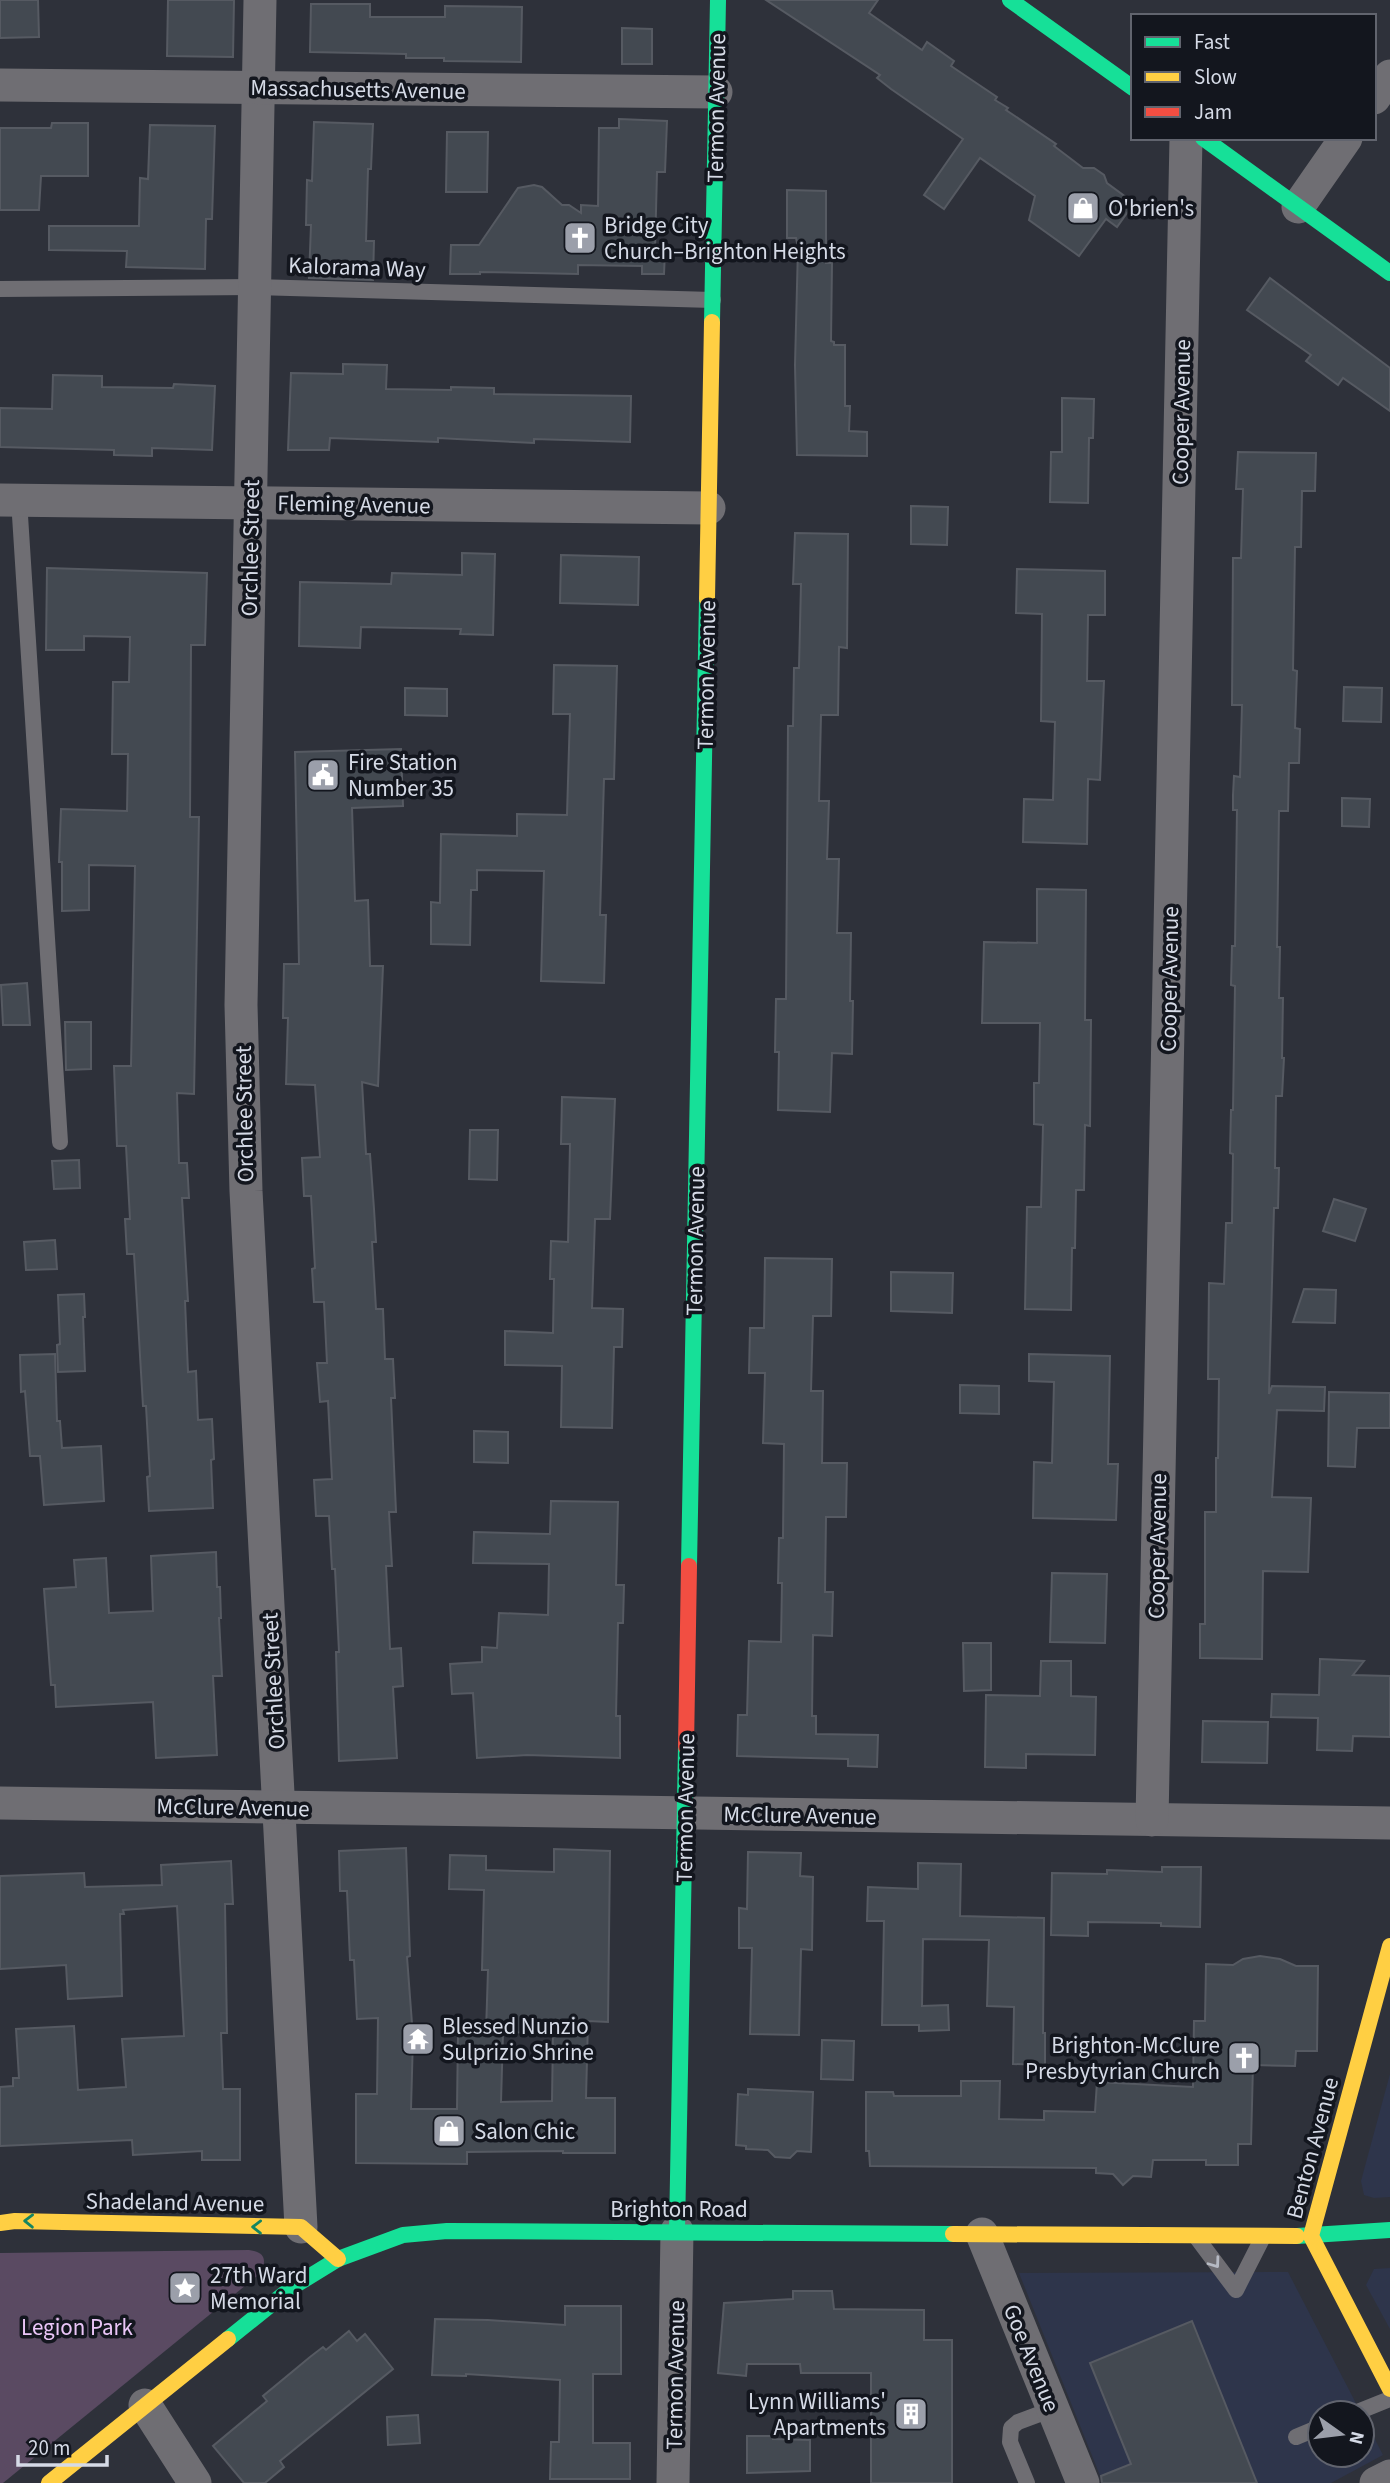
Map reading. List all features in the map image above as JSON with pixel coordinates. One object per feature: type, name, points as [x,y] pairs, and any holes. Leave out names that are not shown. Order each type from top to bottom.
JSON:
[{"type":"street","name":"Orchlee Street","points":[[260,0],[242,1019],[246,1191],[301,2228]]},
{"type":"street","name":"Termon Avenue","points":[[673,2483],[718,0]]},
{"type":"street","points":[[1010,0],[1131,87]]},
{"type":"street","points":[[1376,95],[1390,76]]},
{"type":"street","name":"Massachusetts Avenue","points":[[0,85],[716,92]]},
{"type":"street","name":"Cooper Avenue","points":[[1152,1820],[1186,140]]},
{"type":"street","points":[[1206,140],[1390,273]]},
{"type":"street","points":[[1298,207],[1345,140]]},
{"type":"street","name":"Fleming Avenue","points":[[10,500],[709,508]]},
{"type":"street","name":"McClure Avenue","points":[[0,1803],[1390,1823]]},
{"type":"street","name":"Benton Avenue","points":[[1390,1946],[1384,1994],[1311,2236],[1390,2389]]},
{"type":"street","name":"Shadeland Avenue","points":[[0,2222],[301,2228]]},
{"type":"street","points":[[301,2228],[338,2259]]},
{"type":"street","name":"Brighton Road","points":[[49,2483],[294,2286],[338,2259],[403,2235],[436,2232],[677,2231],[1311,2236],[1390,2230]]},
{"type":"street","name":"Goe Avenue","points":[[982,2234],[1083,2483]]},
{"type":"street","points":[[145,2405],[195,2483]]},
{"type":"street","points":[[1376,2483],[1390,2476]]},
{"type":"lane","name":"Kalorama Way","points":[[0,289],[255,287],[713,300]]},
{"type":"lane","points":[[10,500],[60,1142]]},
{"type":"lane","points":[[1196,2236],[1236,2290],[1264,2236]]},
{"type":"lane","points":[[1027,2483],[1010,2442],[1011,2428],[1018,2422],[1053,2409]]},
{"type":"lane","points":[[1296,2437],[1306,2433]]},
{"type":"shaded area","points":[[1390,2074],[1390,2197],[1374,2198],[1364,2195],[1361,2181]]},
{"type":"shaded area","points":[[1390,2268],[1390,2329],[1366,2285],[1374,2269]]},
{"type":"shaded area","points":[[1288,2272],[1354,2399],[1306,2399],[1306,2469],[1357,2469],[1331,2483],[1103,2483],[1019,2273]]},
{"type":"shaded area","points":[[1376,2441],[1383,2455],[1376,2459]]},
{"type":"green space","name":"Legion Park","points":[[258,2252],[263,2257],[262,2272],[0,2483],[0,2253]]},
{"type":"building","points":[[0,0],[38,0],[39,37],[0,38]]},
{"type":"building","points":[[168,0],[234,0],[233,57],[167,56]]},
{"type":"building","points":[[766,0],[878,0],[869,13],[922,50],[927,42],[954,61],[951,66],[997,97],[995,100],[1008,108],[1006,110],[1056,144],[1054,146],[1083,168],[1094,168],[1104,175],[1107,183],[1134,203],[1117,227],[1106,219],[1079,256],[1029,220],[1035,196],[980,158],[944,209],[924,195],[963,139],[891,89],[877,78],[880,75]]},
{"type":"building","points":[[311,4],[370,4],[370,17],[445,17],[445,6],[522,7],[521,62],[444,61],[444,58],[406,58],[406,54],[310,52]]},
{"type":"building","points":[[622,28],[652,29],[652,64],[622,64]]},
{"type":"building","points":[[619,119],[667,121],[665,172],[657,172],[655,250],[665,251],[664,274],[642,274],[642,266],[578,265],[578,274],[450,274],[451,245],[479,245],[518,188],[534,185],[542,187],[562,205],[569,205],[581,213],[581,205],[598,206],[599,128],[619,128]]},
{"type":"building","points":[[314,122],[373,124],[371,169],[368,169],[366,241],[374,241],[373,280],[309,278],[311,225],[306,225],[307,180],[312,181]]},
{"type":"building","points":[[52,123],[88,123],[88,176],[41,176],[39,210],[0,210],[0,128],[51,128]]},
{"type":"building","points":[[150,125],[215,126],[212,219],[206,219],[205,269],[126,267],[127,251],[49,250],[49,226],[139,226],[140,178],[148,179]]},
{"type":"building","points":[[447,132],[488,132],[487,192],[446,192]]},
{"type":"building","points":[[787,190],[826,191],[826,263],[832,263],[831,341],[834,345],[845,345],[845,406],[850,406],[849,431],[867,432],[867,456],[797,455],[795,365],[798,247],[796,238],[787,238]]},
{"type":"building","points":[[1270,278],[1390,368],[1390,411],[1343,378],[1338,385],[1306,361],[1311,355],[1247,310]]},
{"type":"building","points":[[343,364],[387,365],[386,389],[494,388],[494,394],[631,396],[630,442],[534,439],[534,443],[438,438],[438,442],[330,438],[329,450],[288,450],[291,373],[343,374]]},
{"type":"building","points":[[53,375],[102,376],[102,387],[173,388],[174,384],[215,386],[212,450],[152,448],[152,456],[114,455],[114,450],[0,447],[0,408],[52,409]]},
{"type":"building","points":[[1062,398],[1094,399],[1093,438],[1089,438],[1088,503],[1050,502],[1051,452],[1062,452]]},
{"type":"building","points":[[1238,452],[1316,453],[1315,491],[1302,491],[1301,547],[1295,547],[1293,670],[1297,671],[1295,728],[1300,729],[1299,763],[1289,763],[1288,811],[1279,811],[1277,947],[1280,947],[1279,998],[1283,998],[1284,1058],[1282,1096],[1276,1096],[1275,1168],[1279,1168],[1278,1208],[1274,1208],[1269,1394],[1272,1386],[1325,1387],[1324,1411],[1277,1410],[1272,1497],[1311,1498],[1308,1572],[1263,1571],[1262,1659],[1200,1658],[1200,1624],[1205,1624],[1205,1512],[1216,1512],[1218,1458],[1219,1379],[1208,1379],[1209,1283],[1224,1284],[1226,1223],[1232,1223],[1233,1154],[1230,1153],[1235,986],[1231,985],[1232,946],[1235,946],[1237,810],[1233,810],[1233,795],[1234,776],[1240,777],[1242,705],[1232,705],[1233,558],[1241,558],[1243,489],[1236,489]]},
{"type":"building","points":[[911,506],[948,507],[947,545],[911,544]]},
{"type":"building","points":[[795,533],[848,534],[847,648],[839,647],[838,715],[821,715],[819,801],[829,801],[827,859],[839,859],[837,933],[851,933],[850,1001],[853,1001],[852,1054],[832,1053],[830,1112],[778,1110],[776,999],[786,999],[788,726],[793,726],[794,668],[799,668],[801,584],[793,584]]},
{"type":"building","points":[[462,553],[495,554],[493,635],[460,634],[461,629],[361,627],[360,648],[299,646],[300,582],[391,584],[392,573],[462,575]]},
{"type":"building","points":[[561,555],[639,557],[638,605],[560,603]]},
{"type":"building","points":[[47,568],[207,573],[205,645],[191,645],[190,817],[199,817],[194,1094],[177,1093],[179,1163],[187,1163],[189,1198],[182,1198],[188,1301],[185,1301],[188,1372],[196,1371],[198,1420],[212,1419],[213,1508],[149,1511],[146,1406],[143,1406],[134,1254],[127,1254],[125,1219],[130,1219],[126,1146],[117,1146],[114,1066],[131,1066],[135,866],[89,865],[89,910],[62,911],[62,862],[59,862],[61,809],[127,811],[128,754],[112,754],[113,682],[129,682],[130,637],[84,636],[84,650],[46,650]]},
{"type":"building","points":[[1017,569],[1105,571],[1105,615],[1088,615],[1087,681],[1104,681],[1100,780],[1088,779],[1087,844],[1023,842],[1024,799],[1053,800],[1055,722],[1041,721],[1042,614],[1016,613]]},
{"type":"building","points":[[554,665],[617,666],[614,779],[604,779],[600,915],[606,915],[604,983],[541,981],[544,871],[477,870],[477,890],[471,890],[470,945],[431,944],[431,902],[440,903],[441,834],[517,836],[517,814],[567,815],[570,714],[553,714]]},
{"type":"building","points":[[1344,687],[1382,688],[1381,722],[1343,721]]},
{"type":"building","points":[[405,688],[447,689],[447,716],[405,715]]},
{"type":"building","points":[[401,749],[403,806],[352,808],[355,901],[368,900],[370,966],[383,966],[378,1086],[362,1082],[366,1154],[370,1154],[374,1209],[376,1242],[372,1242],[376,1309],[383,1309],[385,1359],[393,1359],[395,1398],[391,1398],[396,1512],[389,1512],[392,1566],[386,1566],[390,1649],[401,1648],[403,1686],[393,1687],[397,1758],[339,1761],[336,1652],[339,1652],[335,1569],[332,1569],[329,1516],[316,1516],[314,1480],[332,1479],[328,1401],[320,1402],[317,1363],[327,1363],[324,1302],[314,1302],[311,1196],[304,1196],[302,1158],[320,1157],[315,1085],[286,1084],[288,1018],[283,1018],[284,964],[299,964],[295,752]]},
{"type":"building","points":[[1342,798],[1370,799],[1369,827],[1342,826]]},
{"type":"building","points":[[1037,889],[1086,890],[1085,1020],[1091,1020],[1090,1126],[1085,1125],[1084,1190],[1076,1190],[1071,1310],[1025,1309],[1027,1207],[1041,1207],[1043,1125],[1034,1124],[1034,1083],[1039,1083],[1040,1023],[982,1023],[984,942],[1037,943]]},
{"type":"building","points":[[27,983],[30,1025],[3,1025],[1,985]]},
{"type":"building","points":[[65,1022],[91,1022],[91,1069],[66,1070]]},
{"type":"building","points":[[562,1097],[615,1099],[610,1219],[595,1219],[592,1308],[623,1309],[622,1347],[614,1347],[612,1428],[561,1427],[562,1366],[505,1365],[505,1331],[553,1333],[554,1279],[550,1279],[551,1241],[568,1242],[570,1144],[561,1144]]},
{"type":"building","points":[[470,1130],[498,1130],[497,1180],[469,1179]]},
{"type":"building","points":[[79,1160],[80,1188],[54,1189],[52,1161]]},
{"type":"building","points":[[1334,1199],[1366,1209],[1355,1241],[1323,1231]]},
{"type":"building","points":[[55,1240],[57,1269],[26,1270],[24,1242]]},
{"type":"building","points":[[765,1258],[832,1259],[831,1316],[813,1316],[811,1391],[823,1391],[822,1463],[847,1463],[846,1517],[826,1517],[825,1592],[833,1592],[832,1636],[813,1635],[812,1716],[816,1716],[816,1734],[878,1735],[877,1767],[848,1766],[848,1759],[737,1756],[738,1715],[747,1715],[749,1641],[781,1642],[782,1583],[778,1583],[779,1538],[783,1538],[784,1444],[763,1443],[765,1373],[749,1373],[750,1328],[764,1328]]},
{"type":"building","points":[[891,1272],[953,1273],[952,1313],[891,1311]]},
{"type":"building","points":[[1304,1289],[1336,1290],[1335,1323],[1293,1322]]},
{"type":"building","points":[[84,1294],[85,1371],[58,1372],[58,1295]]},
{"type":"building","points":[[55,1354],[57,1421],[60,1421],[62,1448],[101,1446],[104,1501],[44,1505],[40,1456],[30,1456],[25,1391],[21,1392],[20,1355]]},
{"type":"building","points":[[1029,1354],[1110,1356],[1108,1464],[1118,1464],[1116,1520],[1033,1518],[1034,1462],[1052,1463],[1054,1382],[1029,1381]]},
{"type":"building","points":[[960,1385],[999,1386],[999,1414],[960,1413]]},
{"type":"building","points":[[1329,1392],[1390,1393],[1390,1428],[1357,1428],[1355,1467],[1328,1466]]},
{"type":"building","points":[[474,1431],[508,1432],[508,1463],[474,1462]]},
{"type":"building","points":[[551,1501],[618,1502],[616,1585],[624,1585],[623,1623],[618,1623],[616,1716],[620,1716],[620,1758],[527,1755],[477,1758],[473,1693],[452,1694],[450,1664],[482,1662],[482,1647],[497,1648],[499,1613],[548,1615],[549,1564],[473,1563],[474,1532],[550,1534]]},
{"type":"building","points":[[216,1552],[217,1587],[220,1587],[222,1676],[213,1676],[217,1755],[156,1758],[153,1702],[56,1707],[55,1685],[51,1685],[44,1589],[76,1587],[74,1560],[106,1558],[109,1613],[153,1611],[151,1556]]},
{"type":"building","points":[[1052,1573],[1107,1574],[1105,1643],[1050,1642]]},
{"type":"building","points":[[963,1643],[991,1643],[991,1690],[964,1691]]},
{"type":"building","points":[[1320,1659],[1364,1661],[1353,1675],[1390,1676],[1390,1737],[1353,1736],[1352,1751],[1317,1750],[1318,1718],[1271,1717],[1272,1694],[1319,1695]]},
{"type":"building","points":[[1041,1661],[1071,1661],[1071,1696],[1096,1697],[1095,1755],[1026,1754],[1026,1768],[985,1767],[986,1695],[1040,1696]]},
{"type":"building","points":[[1203,1721],[1268,1722],[1267,1763],[1202,1762]]},
{"type":"building","points":[[406,1848],[410,1956],[407,1957],[413,2037],[411,2109],[457,2109],[458,2033],[503,2033],[501,2102],[552,2101],[553,2033],[486,2032],[488,1970],[482,1970],[484,1890],[449,1889],[450,1855],[486,1856],[486,1870],[554,1872],[554,1849],[610,1851],[608,2022],[588,2021],[586,2098],[615,2098],[615,2153],[467,2152],[467,2164],[356,2163],[356,2094],[377,2094],[378,2018],[357,2019],[354,1960],[350,1960],[347,1891],[340,1891],[339,1851]]},
{"type":"building","points":[[748,1852],[801,1853],[800,1876],[813,1877],[812,1950],[801,1949],[799,2035],[750,2034],[752,1948],[739,1948],[739,1908],[747,1909]]},
{"type":"building","points":[[231,1861],[233,1904],[225,1904],[227,2033],[221,2033],[223,2089],[240,2089],[240,2160],[202,2160],[202,2151],[133,2155],[132,2140],[0,2146],[0,2087],[13,2086],[13,2078],[19,2078],[16,2029],[74,2026],[78,2090],[126,2087],[122,2039],[184,2036],[177,1906],[123,1910],[124,1914],[120,1914],[122,1996],[68,1999],[66,1965],[0,1969],[0,1876],[84,1873],[85,1887],[162,1885],[161,1865]]},
{"type":"building","points":[[918,1863],[961,1864],[960,1916],[1044,1918],[1045,2065],[1013,2064],[1014,2007],[987,2006],[989,1940],[923,1939],[922,2006],[948,2005],[949,2030],[919,2031],[919,2025],[882,2025],[884,1921],[867,1921],[868,1887],[918,1889]]},
{"type":"building","points":[[1162,1867],[1201,1867],[1200,1927],[1161,1926],[1161,1923],[1088,1922],[1088,1936],[1051,1935],[1052,1873],[1107,1874],[1107,1870],[1162,1872]]},
{"type":"building","points":[[1260,1956],[1280,1959],[1296,1966],[1318,1966],[1317,2051],[1296,2051],[1295,2066],[1253,2065],[1251,2144],[1238,2144],[1238,2165],[1206,2165],[1206,2160],[1153,2160],[1151,2177],[1133,2176],[1123,2185],[1113,2174],[1096,2173],[1096,2168],[870,2166],[869,2151],[866,2151],[866,2092],[893,2092],[894,2096],[961,2096],[961,2081],[1000,2081],[999,2119],[1044,2120],[1044,2111],[1095,2112],[1097,2082],[1193,2087],[1194,2021],[1205,2021],[1206,1964],[1233,1965],[1243,1959]]},
{"type":"building","points":[[822,2040],[854,2041],[853,2080],[821,2079]]},
{"type":"building","points":[[748,2089],[813,2092],[811,2152],[797,2151],[790,2158],[775,2157],[768,2150],[746,2149],[746,2146],[736,2145],[738,2094],[748,2095]]},
{"type":"building","points":[[793,2291],[832,2291],[834,2309],[924,2310],[924,2340],[952,2340],[952,2483],[871,2483],[871,2373],[801,2373],[800,2364],[747,2364],[746,2376],[718,2373],[724,2303],[793,2299]]},
{"type":"building","points":[[565,2306],[621,2306],[621,2374],[593,2374],[593,2443],[630,2443],[630,2479],[550,2479],[551,2442],[559,2442],[560,2380],[466,2374],[432,2375],[435,2319],[565,2325]]},
{"type":"building","points":[[1192,2321],[1257,2483],[1102,2483],[1101,2476],[1131,2464],[1090,2363]]},
{"type":"building","points":[[349,2331],[357,2341],[365,2334],[393,2369],[280,2461],[284,2467],[265,2483],[244,2483],[213,2446],[267,2401],[263,2396],[323,2347],[326,2350]]},
{"type":"building","points":[[418,2415],[420,2443],[388,2445],[387,2417]]},
{"type":"building","points":[[747,2436],[810,2440],[810,2471],[747,2473]]},
{"type":"traffic: fast","points":[[712,322],[718,0]]},
{"type":"traffic: fast","points":[[1010,0],[1131,87]]},
{"type":"traffic: fast","points":[[1206,140],[1390,273]]},
{"type":"traffic: fast","points":[[689,1566],[707,599]]},
{"type":"traffic: fast","points":[[677,2231],[686,1747]]},
{"type":"traffic: fast","points":[[1297,2236],[1390,2230]]},
{"type":"traffic: fast","points":[[228,2339],[294,2286],[338,2259],[403,2235],[447,2231],[953,2234]]},
{"type":"traffic: slow","points":[[707,599],[712,322]]},
{"type":"traffic: slow","points":[[1390,1946],[1311,2236],[1390,2389]]},
{"type":"traffic: slow","points":[[0,2223],[15,2221],[301,2227],[338,2259]]},
{"type":"traffic: slow","points":[[953,2234],[1297,2236]]},
{"type":"traffic: slow","points":[[49,2483],[228,2339]]},
{"type":"traffic: jam","points":[[686,1747],[689,1566]]},
{"type":"place","name":"O'brien's","points":[[1083,208]]},
{"type":"place","name":"Bridge City Church–Brighton Heights","points":[[580,238]]},
{"type":"place","name":"Fire Station Number 35","points":[[323,775]]},
{"type":"place","name":"Blessed Nunzio Sulprizio Shrine","points":[[418,2039]]},
{"type":"place","name":"Brighton-McClure Presbytyrian Church","points":[[1244,2058]]},
{"type":"place","name":"Salon Chic","points":[[449,2131]]},
{"type":"place","name":"27th Ward Memorial","points":[[185,2288]]},
{"type":"place","name":"Lynn Williams' Apartments","points":[[911,2414]]}]
